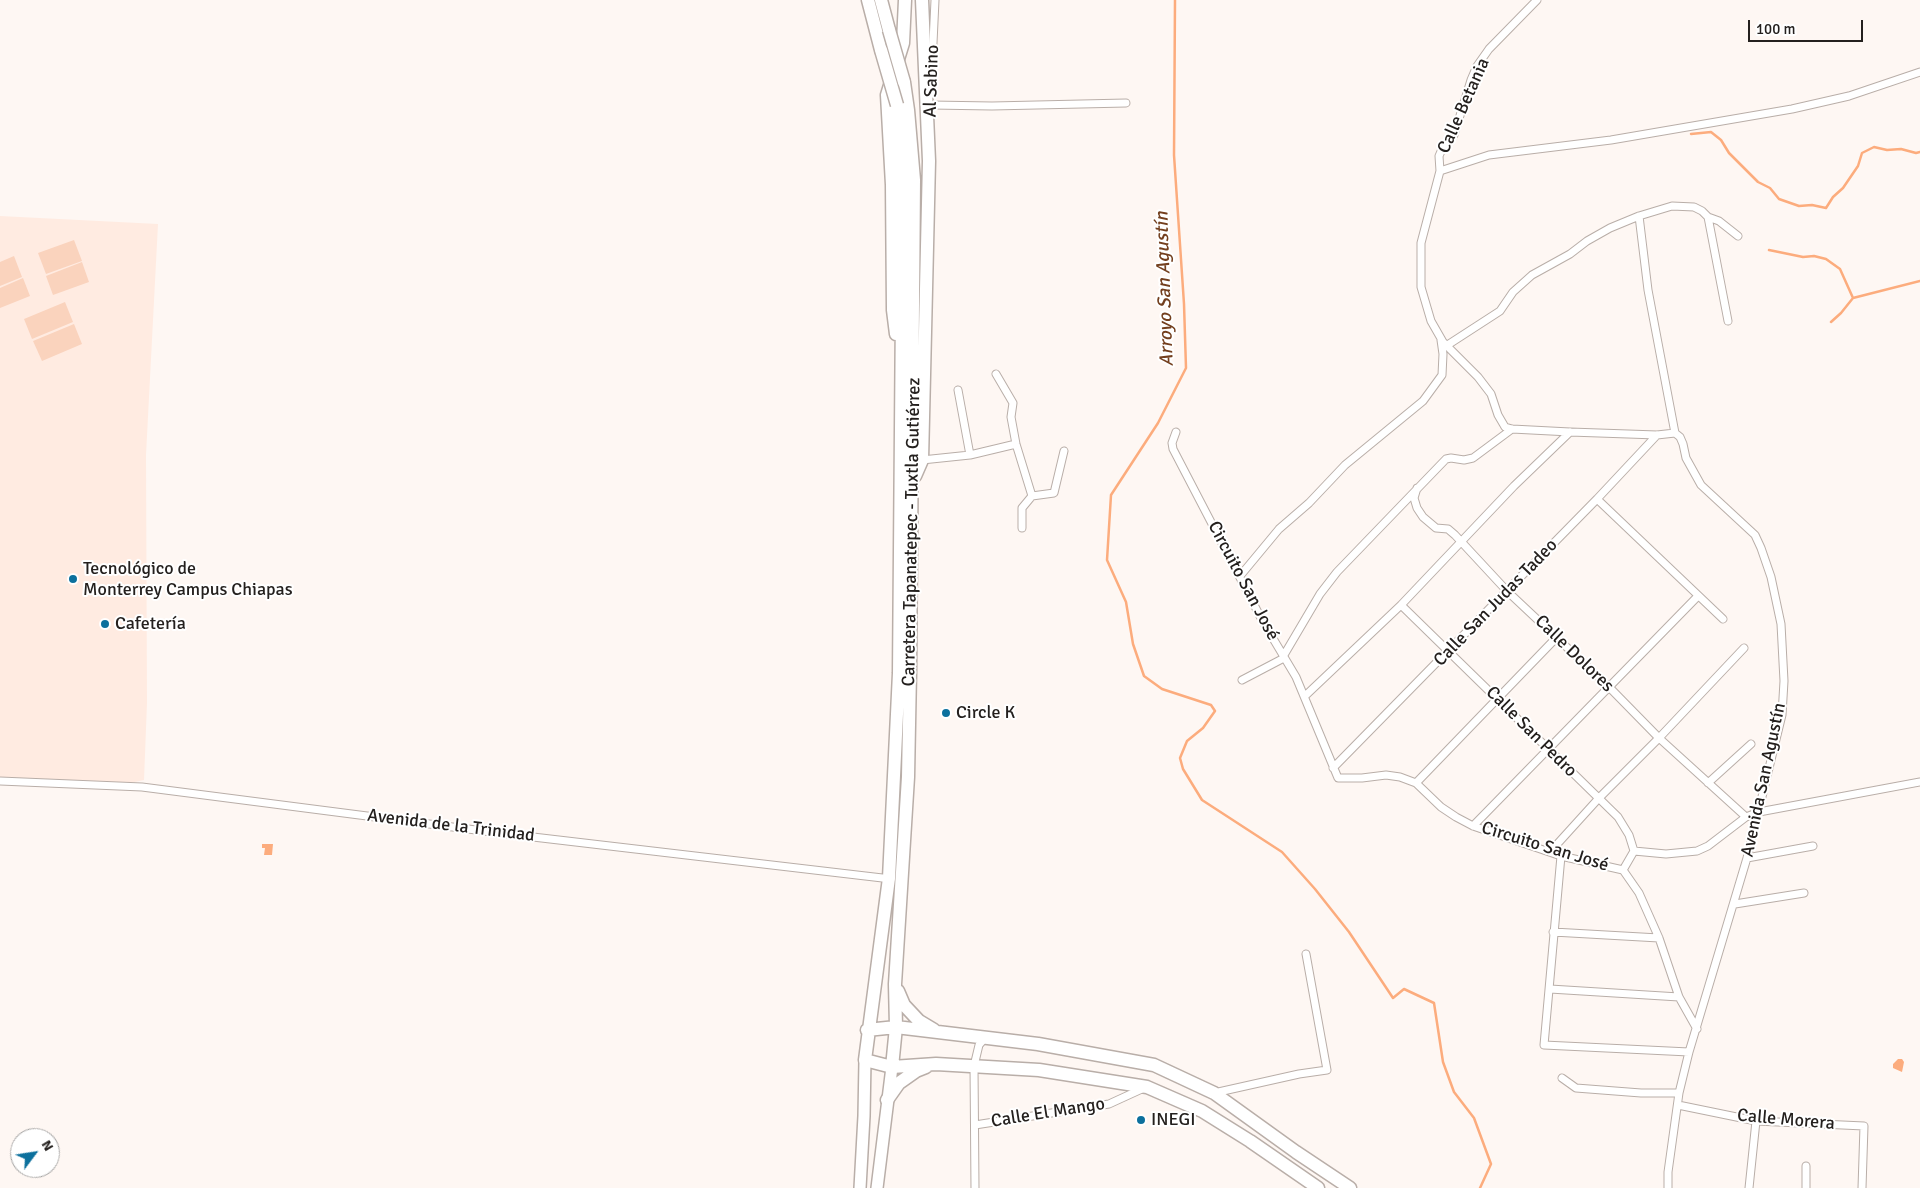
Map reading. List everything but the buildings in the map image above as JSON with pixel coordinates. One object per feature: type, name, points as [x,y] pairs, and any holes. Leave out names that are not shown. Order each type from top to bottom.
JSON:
[{"type":"highway","name":"Carretera Tapanatepec - Tuxtla Gutiérrez","points":[[868,0],[897,105],[904,184],[900,673],[895,879],[896,1027],[892,1067]]},
{"type":"highway","name":"Carretera Tapanatepec - Tuxtla Gutiérrez","points":[[864,1060],[867,1030],[895,879],[908,777],[913,482],[914,180],[904,82],[881,0]]},
{"type":"highway","points":[[903,43],[905,0]]},
{"type":"highway","points":[[902,376],[893,310],[892,185],[887,95],[917,0]]},
{"type":"highway","points":[[913,482],[922,460],[929,161],[922,0]]},
{"type":"highway","points":[[895,984],[904,1005],[919,1022],[939,1033]]},
{"type":"highway","points":[[867,1030],[896,1027],[1066,1049],[1154,1065],[1214,1093],[1350,1188]]},
{"type":"highway","points":[[864,1060],[892,1067],[936,1064],[1039,1070],[1147,1087],[1202,1111],[1250,1141],[1318,1188]]},
{"type":"highway","points":[[887,1100],[899,1083],[916,1071],[936,1064]]},
{"type":"main road","points":[[860,1188],[864,1116],[864,1060]]},
{"type":"main road","points":[[877,1188],[892,1067]]},
{"type":"street","name":"Al Sabino","points":[[929,161],[935,0]]},
{"type":"street","name":"Calle Betania","points":[[1440,171],[1439,156],[1443,147],[1454,135],[1477,66],[1489,49],[1537,0]]},
{"type":"street","points":[[1675,433],[1657,435],[1570,432],[1512,429],[1505,426],[1498,415],[1491,394],[1478,377],[1441,340],[1431,321],[1421,287],[1421,243],[1440,171],[1489,155],[1611,140],[1792,109],[1849,96],[1920,72]]},
{"type":"street","points":[[931,105],[992,106],[1126,103]]},
{"type":"street","points":[[1446,346],[1500,311],[1513,292],[1532,275],[1570,254],[1587,241],[1610,228],[1639,216],[1672,206],[1694,207],[1708,217],[1719,221],[1738,236]]},
{"type":"street","name":"Avenida San Agustín","points":[[1639,216],[1648,290],[1675,433],[1680,437],[1686,458],[1701,485],[1717,502],[1755,535],[1762,548],[1781,624],[1784,676],[1782,715],[1748,858],[1689,1052],[1679,1093],[1668,1172],[1668,1188]]},
{"type":"street","points":[[1708,217],[1728,321]]},
{"type":"street","points":[[1240,576],[1279,529],[1309,503],[1345,465],[1423,401],[1442,375],[1443,354],[1441,340]]},
{"type":"street","points":[[996,374],[1013,404],[1011,418],[1016,444],[1032,496]]},
{"type":"street","points":[[958,390],[970,455]]},
{"type":"street","points":[[1242,680],[1284,657],[1320,594],[1331,579],[1446,459],[1464,460],[1473,458],[1512,429]]},
{"type":"street","name":"Circuito San José","points":[[1176,432],[1172,443],[1174,449],[1262,620],[1305,696],[1338,778],[1362,778],[1386,774],[1400,777],[1416,783],[1441,807],[1473,826],[1561,856],[1623,870],[1639,893],[1659,938],[1679,997],[1697,1029]]},
{"type":"street","points":[[1305,696],[1401,604],[1514,486],[1570,432]]},
{"type":"street","name":"Calle San Judas Tadeo","points":[[1333,768],[1597,499],[1657,435]]},
{"type":"street","points":[[922,460],[970,455],[1016,444]]},
{"type":"street","points":[[1022,528],[1022,508],[1032,496],[1054,493],[1064,451]]},
{"type":"street","name":"Calle Dolores","points":[[1417,488],[1414,498],[1417,508],[1423,517],[1436,528],[1448,529],[1507,591],[1558,637],[1659,738],[1746,817]]},
{"type":"street","points":[[1597,499],[1723,619]]},
{"type":"street","points":[[1473,826],[1698,596]]},
{"type":"street","name":"Calle San Pedro","points":[[1401,604],[1599,798],[1625,826],[1634,851]]},
{"type":"street","points":[[1416,783],[1558,637]]},
{"type":"street","points":[[1550,852],[1599,798],[1744,648]]},
{"type":"street","points":[[1708,783],[1752,744]]},
{"type":"street","name":"Avenida de la Trinidad","points":[[0,781],[142,788],[499,833],[895,879]]},
{"type":"street","points":[[1623,870],[1634,851],[1666,854],[1697,850],[1708,846],[1746,817],[1759,812],[1920,782]]},
{"type":"street","points":[[1748,858],[1813,846]]},
{"type":"street","points":[[1561,856],[1544,1046],[1689,1052]]},
{"type":"street","points":[[1735,904],[1804,892]]},
{"type":"street","points":[[1553,932],[1659,938]]},
{"type":"street","points":[[1214,1093],[1299,1074],[1328,1070],[1306,954]]},
{"type":"street","points":[[1550,989],[1679,997]]},
{"type":"street","points":[[975,1188],[974,1066],[979,1045],[985,1038]]},
{"type":"street","points":[[1562,1078],[1576,1088],[1640,1093],[1679,1093]]},
{"type":"street","name":"Calle El Mango","points":[[975,1125],[1109,1104],[1147,1087]]},
{"type":"street","name":"Calle Morera","points":[[1678,1105],[1756,1121],[1864,1126],[1862,1188]]},
{"type":"street","points":[[1749,1188],[1756,1121]]},
{"type":"street","points":[[1806,1166],[1806,1188]]},
{"type":"shaded area","name":"Tecnológico de Monterrey Campus Chiapas","points":[[0,216],[158,224],[146,455],[147,703],[144,780],[121,785],[0,778]]},
{"type":"shaded area","points":[[74,240],[82,261],[46,274],[38,253]]},
{"type":"shaded area","points":[[14,256],[22,277],[0,286],[0,262]]},
{"type":"shaded area","points":[[82,262],[89,282],[53,295],[46,276]]},
{"type":"shaded area","points":[[23,278],[30,296],[0,308],[0,288]]},
{"type":"shaded area","points":[[65,302],[73,322],[32,339],[24,319]]},
{"type":"shaded area","points":[[74,324],[82,344],[42,361],[33,341]]},
{"type":"shaded area","points":[[262,844],[273,844],[272,855],[264,855],[265,848],[262,848]]},
{"type":"shaded area","points":[[1898,1059],[1902,1059],[1904,1062],[1902,1072],[1893,1068],[1893,1064]]},
{"type":"waterway","name":"Arroyo San Agustín","points":[[1175,0],[1174,155],[1184,304],[1186,368],[1158,423],[1111,495],[1107,560],[1126,602],[1133,644],[1144,676],[1162,689],[1211,705],[1215,711],[1203,728],[1187,741],[1180,758],[1183,769],[1202,800],[1282,852],[1315,889],[1349,932],[1393,998],[1404,989],[1434,1003],[1443,1062],[1454,1092],[1474,1118],[1491,1164],[1480,1188]]},
{"type":"waterway","points":[[1691,134],[1711,132],[1721,140],[1729,153],[1758,182],[1770,188],[1779,199],[1799,206],[1812,205],[1826,208],[1858,166],[1862,153],[1874,147],[1887,150],[1901,149],[1916,153],[1920,152]]},
{"type":"waterway","points":[[1769,250],[1803,257],[1814,256],[1826,259],[1840,269],[1853,298]]},
{"type":"waterway","points":[[1831,322],[1853,298],[1920,281]]},
{"type":"place","name":"Tecnológico de Monterrey Campus Chiapas","points":[[73,579]]},
{"type":"place","name":"Cafetería","points":[[105,624]]},
{"type":"place","name":"Circle K","points":[[946,713]]},
{"type":"place","name":"INEGI","points":[[1141,1120]]}]
